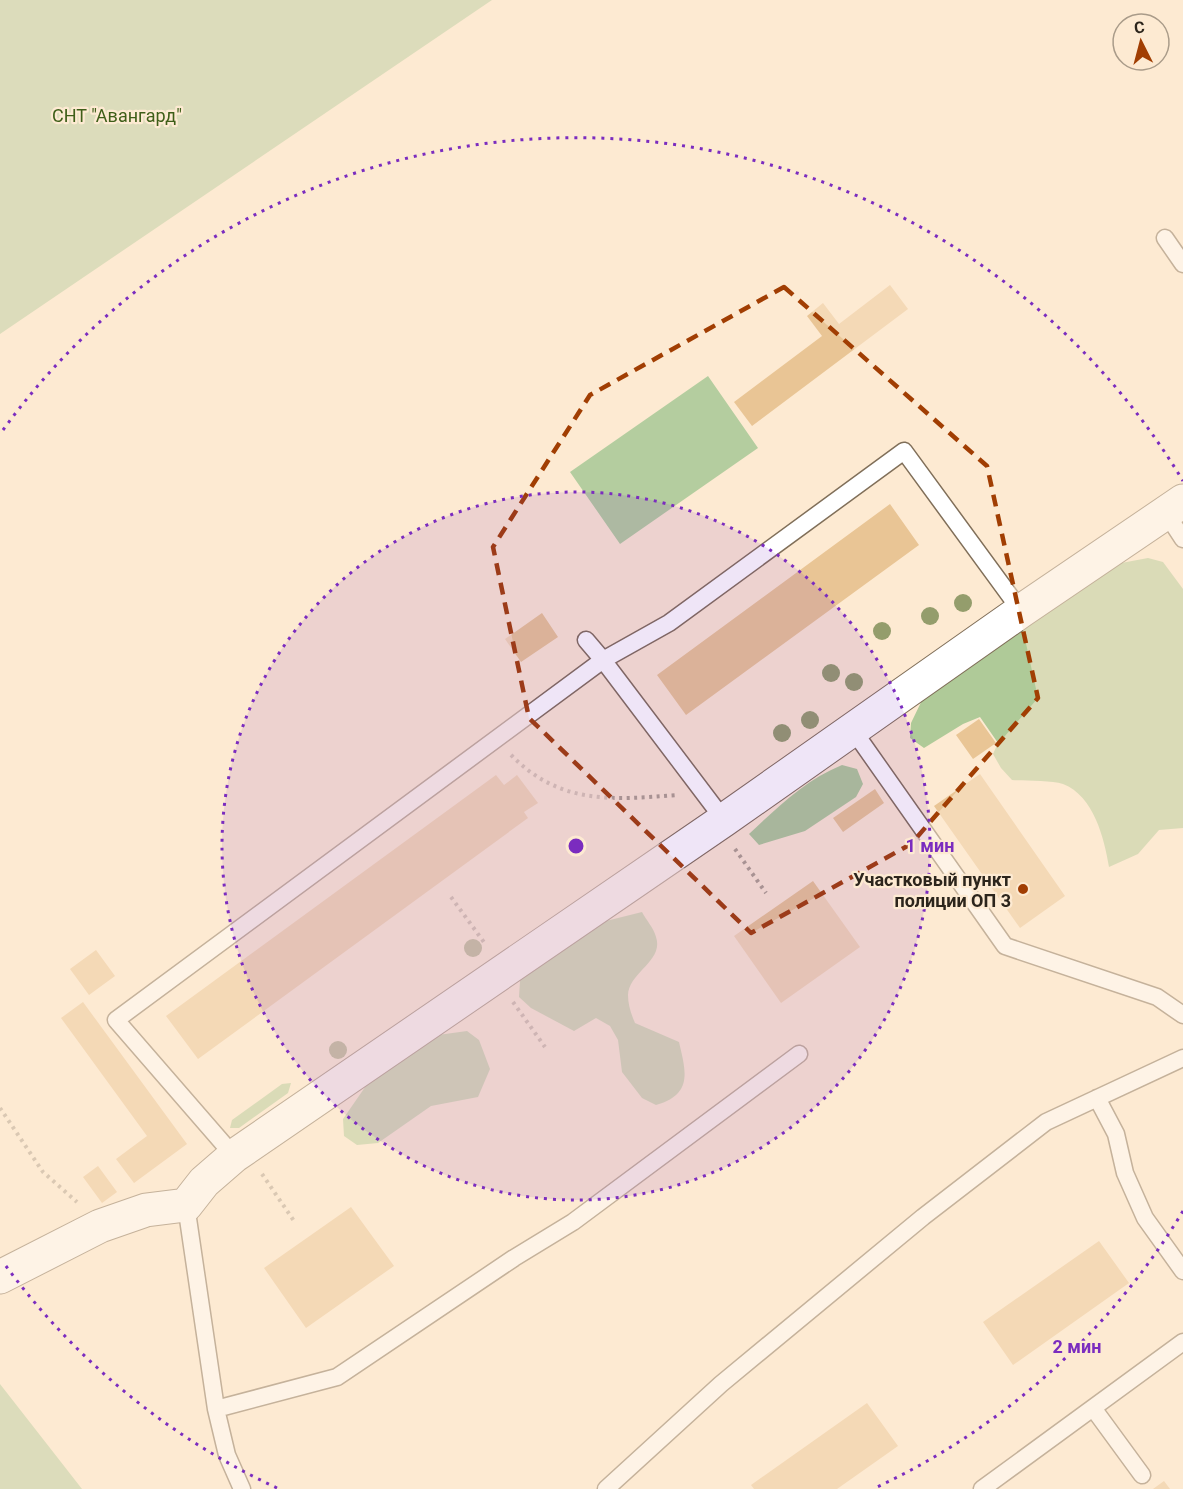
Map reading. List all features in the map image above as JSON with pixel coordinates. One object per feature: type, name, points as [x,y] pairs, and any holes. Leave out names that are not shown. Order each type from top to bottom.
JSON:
[{"type":"street","points":[[0,1277],[100,1226],[146,1210],[186,1205],[204,1182],[239,1153],[721,822],[1021,611],[1177,518]]},
{"type":"lane","points":[[1165,238],[1183,264]]},
{"type":"lane","points":[[239,1153],[116,1020],[603,660],[669,623],[904,451],[1021,611]]},
{"type":"lane","points":[[586,640],[704,793],[721,822]]},
{"type":"lane","points":[[853,730],[1005,946],[1158,997],[1183,1015]]},
{"type":"lane","points":[[216,1409],[337,1377],[514,1258],[573,1222],[799,1054]]},
{"type":"lane","points":[[606,1489],[721,1384],[923,1217],[1046,1122],[1183,1058]]},
{"type":"lane","points":[[1097,1098],[1116,1134],[1125,1173],[1145,1218],[1183,1271]]},
{"type":"lane","points":[[186,1205],[216,1409],[227,1455],[242,1489]]},
{"type":"lane","points":[[982,1489],[1183,1342]]},
{"type":"lane","points":[[1093,1408],[1142,1475]]},
{"type":"path","points":[[496,739],[526,770],[555,787],[594,798],[635,799],[704,793]]},
{"type":"path","points":[[721,822],[766,893]]},
{"type":"path","points":[[452,897],[544,1047]]},
{"type":"path","points":[[0,1108],[43,1172],[100,1226]]},
{"type":"path","points":[[239,1153],[294,1221]]},
{"type":"highlighted area","points":[[784,287],[987,466],[1038,698],[911,844],[751,933],[529,718],[493,547],[590,395]]},
{"type":"green space","name":"СНТ \"Авангард\"","points":[[0,0],[492,0],[0,334]]},
{"type":"green space","points":[[708,376],[758,448],[620,544],[570,472]]},
{"type":"green space","points":[[1148,558],[1163,562],[1183,589],[1183,828],[1159,830],[1138,854],[1109,867],[1096,819],[1083,798],[1063,784],[1012,780],[1001,768],[993,754],[998,743],[980,717],[963,724],[924,748],[910,738],[911,723],[925,694],[1116,564]]},
{"type":"green space","points":[[842,765],[857,769],[863,784],[856,797],[805,831],[759,845],[749,834],[804,786]]},
{"type":"green space","points":[[642,912],[654,930],[657,945],[651,960],[630,987],[628,995],[630,1009],[635,1023],[679,1042],[685,1072],[684,1081],[676,1095],[656,1105],[642,1098],[622,1072],[618,1040],[610,1026],[596,1018],[574,1031],[531,1008],[519,997],[520,981],[532,968],[598,923]]},
{"type":"green space","points":[[467,1031],[479,1040],[490,1069],[478,1097],[431,1106],[378,1143],[357,1145],[344,1136],[343,1119],[370,1080],[438,1035]]},
{"type":"green space","points":[[291,1083],[288,1093],[239,1128],[230,1128],[232,1120],[282,1084]]},
{"type":"green space","points":[[0,1384],[82,1489],[0,1489]]},
{"type":"building","points":[[890,285],[908,309],[752,426],[734,402],[822,336],[807,316],[823,303],[839,324]]},
{"type":"building","points":[[890,504],[919,545],[686,715],[657,675]]},
{"type":"building","points":[[542,613],[558,637],[521,662],[505,639]]},
{"type":"building","points":[[979,719],[996,743],[973,759],[956,735]]},
{"type":"building","points":[[980,774],[1065,896],[1020,928],[934,806]]},
{"type":"building","points":[[496,775],[504,785],[517,775],[538,803],[524,812],[528,818],[198,1059],[166,1016]]},
{"type":"building","points":[[875,789],[884,803],[843,832],[833,818]]},
{"type":"building","points":[[813,881],[860,947],[781,1003],[734,936]]},
{"type":"building","points":[[96,950],[115,976],[89,995],[70,969]]},
{"type":"building","points":[[83,1002],[187,1144],[134,1183],[116,1159],[147,1136],[61,1018]]},
{"type":"building","points":[[98,1166],[117,1192],[102,1203],[83,1177]]},
{"type":"building","points":[[351,1207],[394,1266],[306,1328],[264,1268]]},
{"type":"building","points":[[1099,1241],[1129,1283],[1013,1365],[983,1322]]},
{"type":"building","points":[[867,1403],[898,1446],[837,1489],[754,1489],[751,1485]]},
{"type":"building","points":[[1164,1481],[1170,1489],[1153,1489]]},
{"type":"place","name":"Участковый пункт полиции ОП 3","points":[[1023,889]]}]
